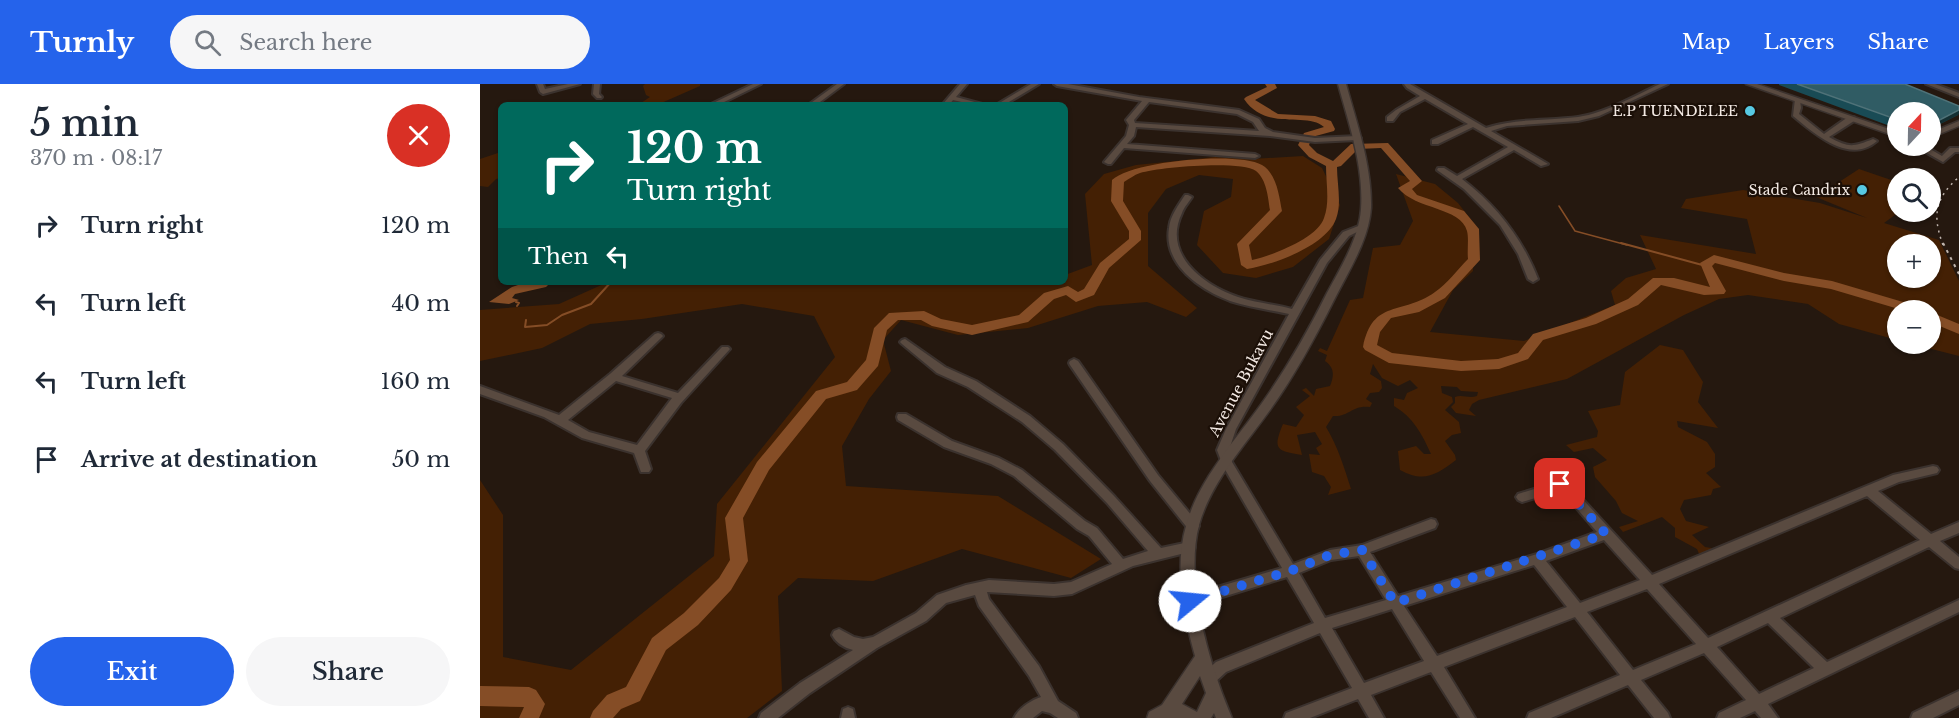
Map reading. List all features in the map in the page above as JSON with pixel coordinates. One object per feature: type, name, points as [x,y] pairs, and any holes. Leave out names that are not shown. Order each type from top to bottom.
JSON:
[{"type":"street","points":[[540,84],[543,92],[577,84]]},
{"type":"street","points":[[597,84],[596,94],[599,97]]},
{"type":"street","points":[[719,102],[758,84]]},
{"type":"street","points":[[815,102],[842,84]]},
{"type":"street","points":[[949,102],[963,84]]},
{"type":"street","points":[[1004,102],[1036,84]]},
{"type":"street","points":[[1057,84],[1147,100],[1239,112],[1256,121],[1262,130],[1272,134]]},
{"type":"street","points":[[1224,718],[1212,686],[1190,601],[1189,547],[1193,526],[1208,492],[1302,354],[1344,270],[1361,228],[1366,210],[1358,143],[1342,84]]},
{"type":"street","points":[[1407,84],[1544,164]]},
{"type":"street","points":[[1484,131],[1504,124],[1578,119],[1597,115],[1665,84]]},
{"type":"street","points":[[1750,84],[1762,86],[1887,131]]},
{"type":"street","points":[[1929,84],[1959,95]]},
{"type":"street","points":[[1390,119],[1398,111],[1426,96]]},
{"type":"street","points":[[1108,162],[1130,135],[1133,125],[1130,120],[1147,100]]},
{"type":"street","points":[[1797,100],[1798,108],[1795,115],[1824,137],[1857,149],[1866,148],[1873,141]]},
{"type":"street","points":[[1824,137],[1851,119]]},
{"type":"street","points":[[1941,131],[1959,123]]},
{"type":"street","points":[[1435,142],[1473,124]]},
{"type":"street","points":[[1133,125],[1272,134],[1358,143]]},
{"type":"street","points":[[1122,146],[1255,156]]},
{"type":"street","points":[[1458,178],[1513,147]]},
{"type":"street","points":[[1937,156],[1943,160],[1953,150],[1959,150]]},
{"type":"street","points":[[1441,170],[1458,178],[1502,220],[1522,250],[1533,279]]},
{"type":"street","points":[[1188,197],[1173,218],[1172,241],[1175,253],[1190,272],[1203,283],[1230,298],[1296,312]]},
{"type":"street","name":"Avenue Bukavu","points":[[1227,463],[1223,450],[1231,429],[1296,312],[1329,255],[1346,234],[1361,228]]},
{"type":"street","points":[[559,421],[614,377],[658,336]]},
{"type":"street","points":[[905,342],[941,370],[972,384],[1026,419],[1059,447],[1159,555]]},
{"type":"street","points":[[639,450],[680,397],[725,349]]},
{"type":"street","points":[[1074,363],[1154,478],[1193,526]]},
{"type":"street","points":[[614,377],[680,397]]},
{"type":"street","points":[[480,390],[548,414],[585,435],[639,450]]},
{"type":"street","points":[[902,417],[951,445],[995,460],[1018,473],[1081,525],[1093,532],[1121,565]]},
{"type":"street","points":[[639,450],[645,469]]},
{"type":"street","points":[[1227,463],[1377,718]]},
{"type":"street","points":[[1291,718],[1650,582],[1897,478],[1933,470]]},
{"type":"street","points":[[1522,496],[1561,485],[1708,645],[1771,718]]},
{"type":"street","points":[[1868,490],[1959,564]]},
{"type":"street","points":[[1190,601],[1290,571],[1330,555],[1362,550],[1431,524]]},
{"type":"street","points":[[1534,718],[1708,645],[1959,526]]},
{"type":"street","points":[[1203,718],[1212,686],[1221,667],[1323,625],[1537,559],[1606,534]]},
{"type":"street","points":[[766,718],[805,688],[875,643],[921,617],[944,598],[989,586],[1054,590],[1072,588],[1121,565],[1189,547]]},
{"type":"street","points":[[1362,550],[1468,718]]},
{"type":"street","points":[[1537,559],[1663,718]]},
{"type":"street","points":[[979,588],[984,602],[1064,714]]},
{"type":"street","points":[[1724,718],[1959,606]]},
{"type":"street","points":[[1769,616],[1825,670]]},
{"type":"street","points":[[839,636],[851,643],[863,645],[875,643]]},
{"type":"street","points":[[1161,714],[1204,656]]},
{"type":"street","points":[[1918,718],[1959,698]]},
{"type":"street","points":[[1021,718],[1038,704],[1064,714]]},
{"type":"street","points":[[1161,714],[1180,711],[1192,718]]},
{"type":"shaded area","points":[[645,84],[700,84],[664,102],[642,102],[650,97],[646,95],[643,86]]},
{"type":"shaded area","points":[[498,153],[498,179],[488,187],[480,186],[480,159]]},
{"type":"shaded area","points":[[1303,156],[1322,168],[1340,205],[1329,239],[1293,267],[1256,278],[1223,273],[1197,245],[1204,211],[1231,197],[1233,179],[1199,175],[1166,189],[1148,213],[1148,266],[1197,308],[1186,317],[1147,302],[1098,306],[1028,328],[958,335],[901,320],[883,340],[891,371],[869,399],[842,446],[846,486],[998,496],[1101,559],[1071,578],[962,549],[873,581],[798,578],[778,596],[782,691],[747,718],[480,718],[480,480],[503,515],[503,657],[571,670],[714,556],[717,504],[835,357],[814,316],[742,304],[642,319],[590,324],[542,348],[480,361],[480,310],[559,304],[601,285],[1068,285],[1068,274],[1092,265],[1085,194],[1104,174],[1136,165],[1215,157],[1251,159]]},
{"type":"shaded area","points":[[1859,169],[1887,179],[1887,221],[1884,223],[1920,234],[1887,234],[1887,288],[1941,288],[1941,244],[1959,281],[1959,356],[1941,351],[1941,300],[1887,300],[1887,337],[1839,324],[1808,304],[1748,295],[1719,299],[1684,315],[1567,379],[1479,400],[1472,404],[1469,410],[1476,416],[1456,413],[1451,407],[1455,403],[1455,397],[1474,397],[1478,392],[1441,386],[1442,393],[1452,397],[1453,402],[1445,410],[1459,422],[1461,433],[1452,435],[1445,441],[1456,460],[1429,476],[1416,476],[1400,470],[1398,451],[1416,446],[1424,454],[1431,454],[1407,415],[1394,406],[1394,398],[1404,400],[1407,393],[1418,388],[1410,380],[1398,386],[1382,378],[1373,364],[1370,374],[1381,381],[1382,388],[1379,392],[1370,393],[1366,399],[1372,403],[1370,407],[1333,416],[1326,427],[1351,489],[1328,495],[1331,487],[1324,476],[1312,472],[1309,454],[1320,455],[1316,448],[1322,444],[1315,432],[1297,435],[1302,455],[1279,448],[1278,439],[1283,424],[1296,427],[1304,415],[1296,407],[1310,396],[1302,390],[1306,388],[1314,396],[1316,389],[1330,386],[1333,376],[1332,369],[1325,361],[1327,355],[1318,351],[1320,348],[1327,351],[1350,300],[1363,298],[1373,248],[1400,245],[1413,221],[1396,174],[1435,184],[1458,203],[1475,225],[1473,271],[1453,290],[1430,332],[1524,341],[1615,305],[1611,291],[1626,278],[1656,269],[1640,235],[1756,254],[1747,219],[1681,208],[1686,199],[1743,190],[1820,203],[1867,218],[1816,197]]},
{"type":"shaded area","points":[[548,285],[515,294],[512,298],[519,300],[509,304],[489,302],[512,287]]},
{"type":"shaded area","points":[[1660,345],[1683,350],[1703,382],[1698,402],[1718,428],[1677,421],[1678,427],[1707,442],[1715,454],[1715,467],[1706,473],[1721,487],[1713,489],[1711,495],[1684,500],[1680,509],[1686,521],[1709,527],[1692,535],[1705,547],[1718,549],[1700,556],[1697,549],[1675,537],[1675,528],[1662,517],[1623,532],[1619,527],[1638,521],[1622,513],[1616,501],[1595,477],[1593,467],[1607,460],[1593,448],[1574,452],[1566,445],[1597,437],[1598,431],[1588,411],[1620,405],[1625,372]]},
{"type":"building","points":[[1797,84],[1905,84],[1959,106],[1959,110],[1941,119],[1941,102],[1887,102],[1887,116]]},
{"type":"waterway","points":[[1270,84],[1272,88],[1249,99],[1251,102],[1276,117],[1315,119],[1327,123],[1330,129],[1308,135],[1303,145],[1313,155],[1331,165]]},
{"type":"waterway","points":[[1331,165],[1337,164],[1355,146],[1384,145],[1416,181],[1404,188],[1413,197],[1460,213],[1473,229],[1474,260],[1440,295],[1414,309],[1386,315],[1373,331],[1370,347],[1389,358],[1461,366],[1499,364],[1523,356],[1538,337],[1591,321],[1633,302],[1658,281],[1719,291],[1706,266],[1706,263],[1714,259],[1784,277],[1832,285],[1887,302]]},
{"type":"waterway","points":[[600,718],[614,702],[633,694],[659,644],[691,619],[725,584],[739,561],[734,518],[763,466],[821,395],[852,386],[873,362],[881,328],[894,316],[924,315],[937,323],[972,330],[1023,319],[1049,296],[1068,290],[1076,298],[1089,292],[1104,266],[1135,240],[1135,231],[1117,201],[1118,180],[1136,171],[1149,168],[1220,162],[1251,164],[1259,168],[1269,182],[1276,211],[1243,244],[1247,265],[1266,261],[1305,243],[1316,236],[1329,222],[1333,201],[1331,165]]},
{"type":"waterway","points":[[1559,206],[1575,231],[1627,245]]},
{"type":"waterway","points":[[1621,243],[1706,266]]},
{"type":"waterway","points":[[526,320],[525,327],[547,325],[562,315],[591,304],[608,285]]},
{"type":"waterway","points":[[516,302],[519,303],[517,306]]},
{"type":"waterway","points":[[1941,321],[1959,329]]},
{"type":"waterway","points":[[480,696],[529,697],[535,704],[529,718]]},
{"type":"railway","points":[[1943,245],[1937,225],[1938,208],[1945,192],[1959,177]]},
{"type":"railway","points":[[1943,243],[1959,274]]},
{"type":"place","name":"E.P TUENDELEE","points":[[1750,111]]},
{"type":"place","name":"Stade Candrix","points":[[1862,190]]},
{"type":"route","points":[[1190,601],[1290,571],[1330,555],[1362,550],[1395,603],[1537,559],[1606,534],[1560,484]]}]
